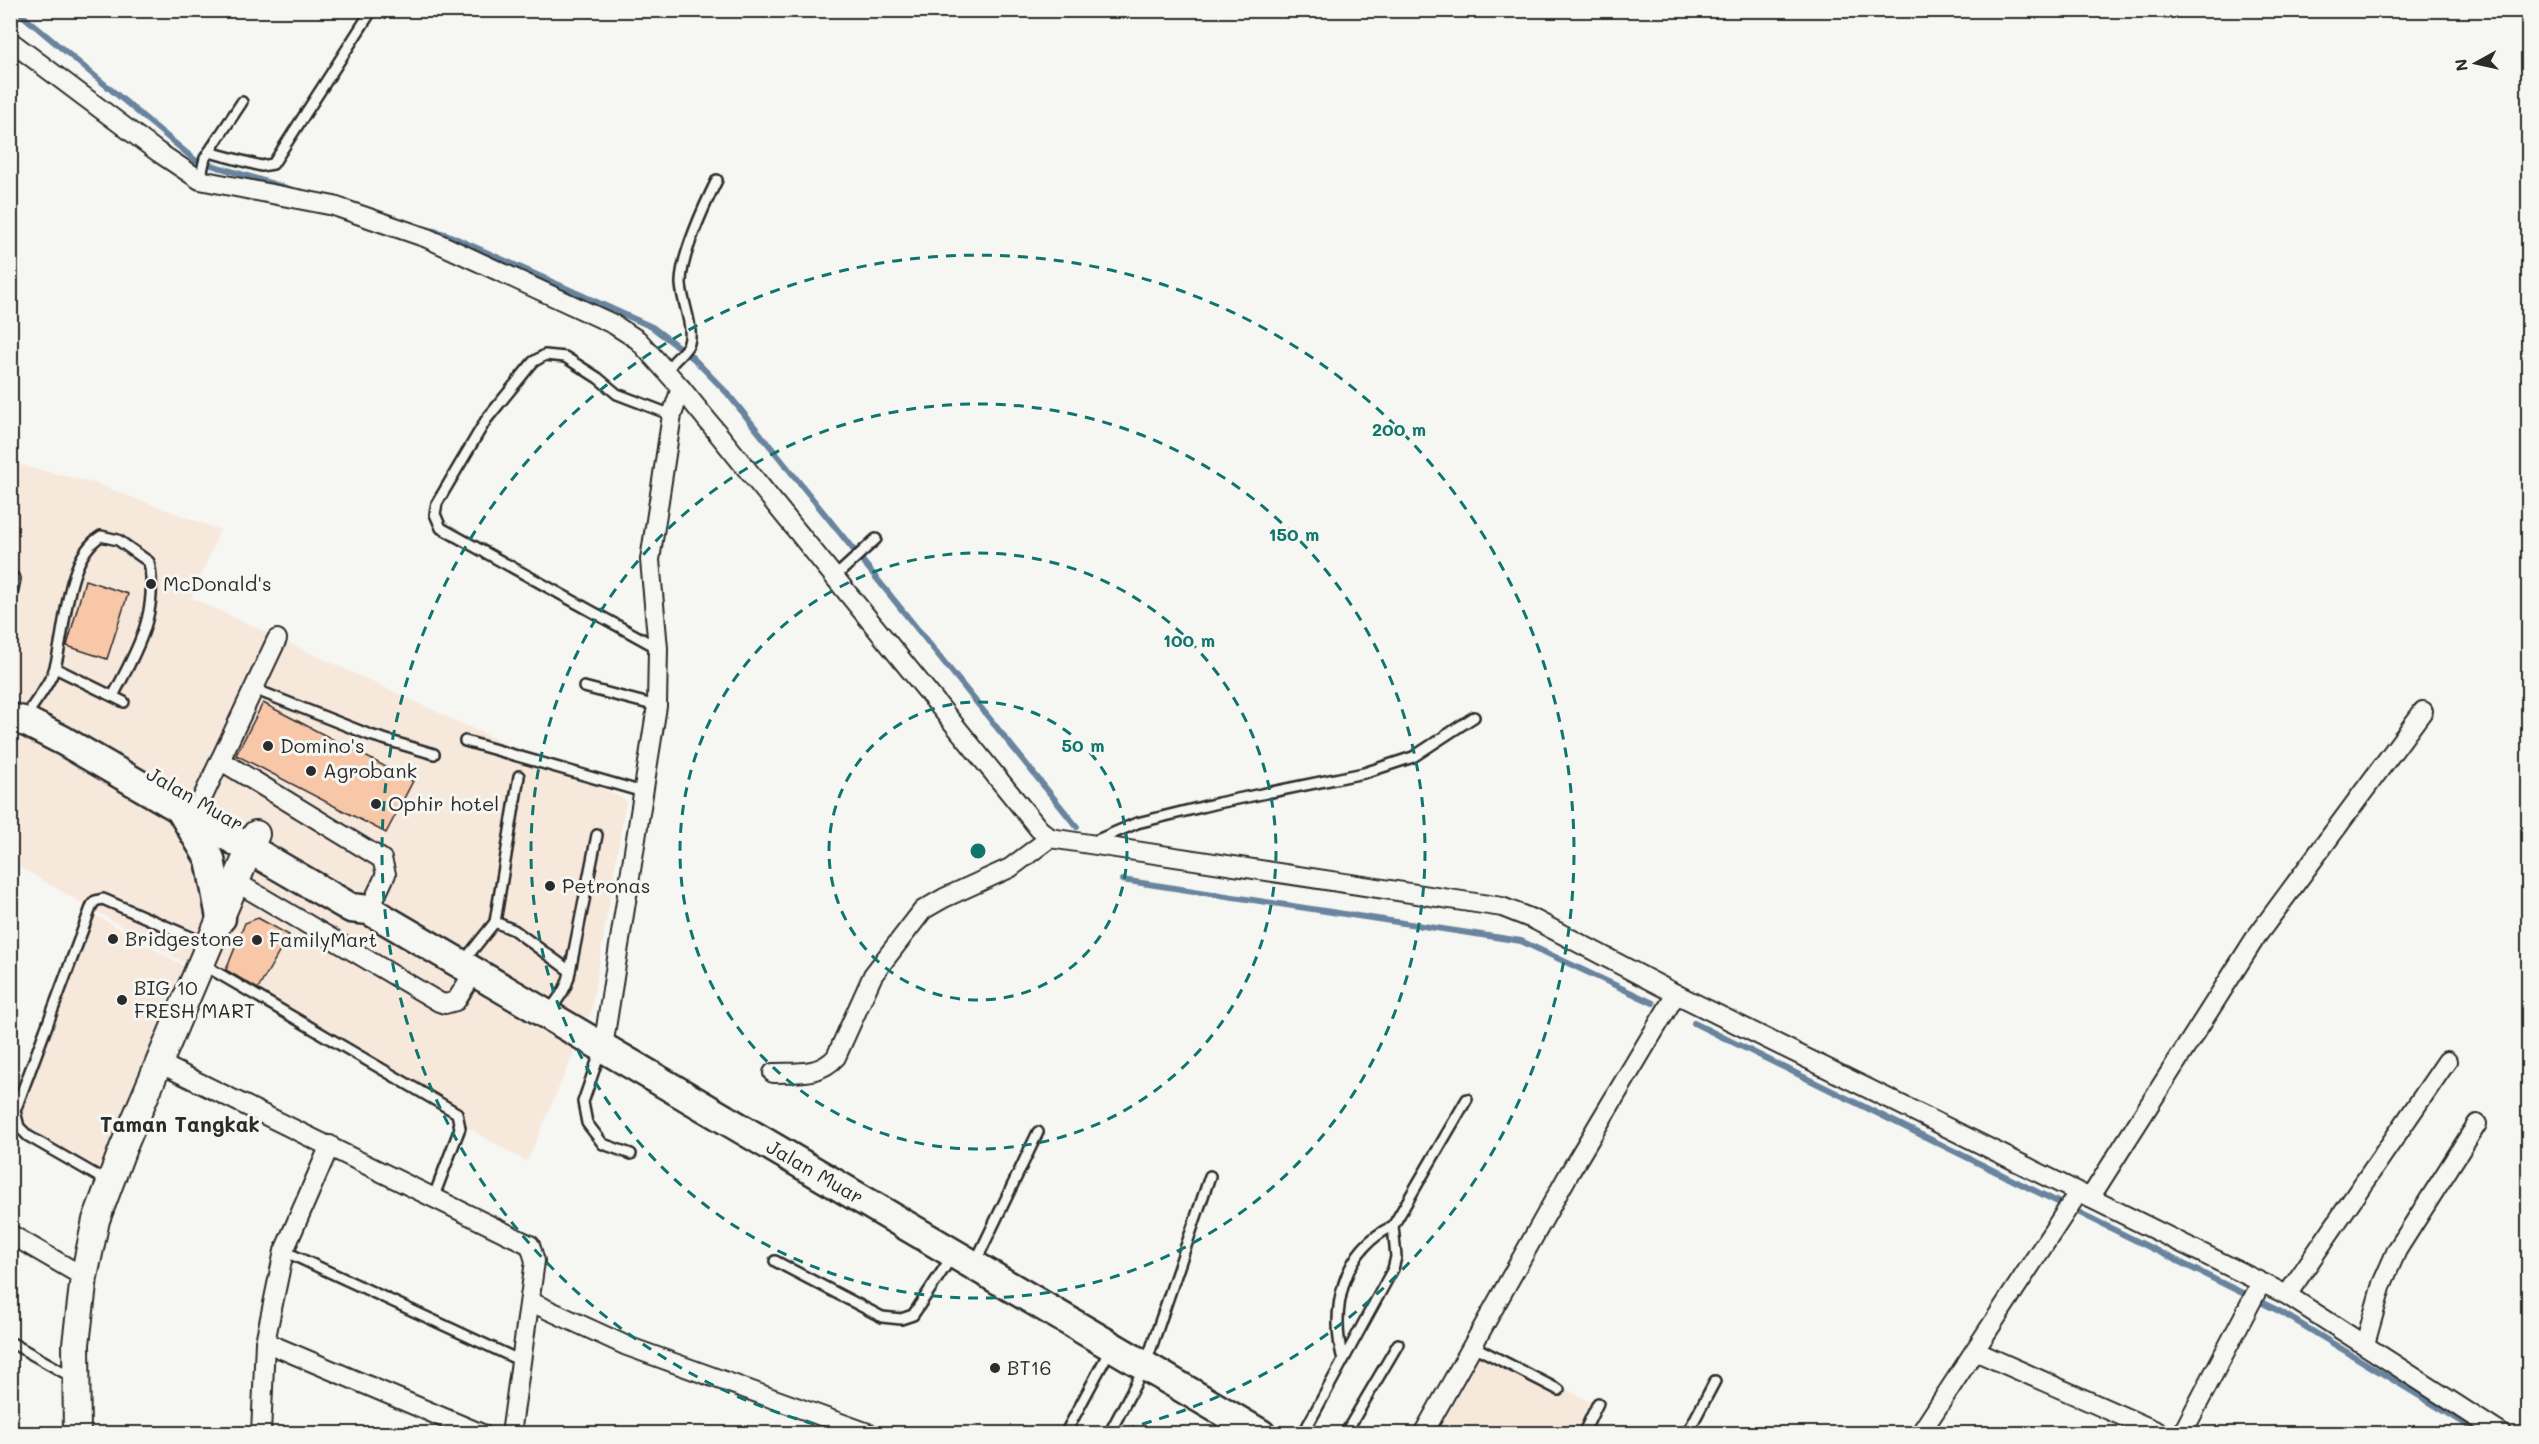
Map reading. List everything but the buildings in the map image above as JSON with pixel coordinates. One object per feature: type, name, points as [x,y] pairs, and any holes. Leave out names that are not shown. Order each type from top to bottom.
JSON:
[{"type":"main road","name":"Jalan Muar","points":[[18,709],[27,722],[190,805],[253,842],[351,908],[369,910],[1261,1434]]},
{"type":"main road","points":[[190,805],[210,859],[221,918]]},
{"type":"main road","points":[[77,1434],[76,1344],[84,1277],[96,1220],[253,842]]},
{"type":"street","points":[[10,41],[158,152],[200,175],[334,206],[427,238],[613,324],[638,340],[668,369],[681,388],[838,576],[1039,829],[1050,838],[1502,907],[1536,920],[1676,994],[2080,1198],[2255,1296],[2287,1295],[2502,1434]]},
{"type":"street","points":[[603,1047],[657,706],[657,648],[650,560],[672,415],[681,388]]},
{"type":"street","points":[[190,805],[220,760],[277,639]]},
{"type":"street","points":[[1920,1434],[2061,1220],[2080,1198],[2256,937],[2423,711]]},
{"type":"street","points":[[220,760],[382,859],[386,874],[369,910]]},
{"type":"street","points":[[774,1072],[813,1072],[828,1066],[836,1057],[873,975],[923,910],[1010,868],[1050,838]]},
{"type":"street","points":[[236,882],[439,1002],[445,1004],[456,1001],[468,968]]},
{"type":"street","points":[[1423,1434],[1564,1182],[1676,994]]},
{"type":"street","points":[[2287,1295],[2447,1061]]},
{"type":"street","points":[[161,1064],[530,1245],[536,1255],[511,1434]]},
{"type":"street","points":[[2365,1344],[2382,1284],[2397,1250],[2477,1124]]},
{"type":"street","points":[[261,1434],[265,1342],[284,1251],[330,1145]]},
{"type":"street","points":[[10,1234],[84,1277]]},
{"type":"street","points":[[2182,1434],[2255,1296]]},
{"type":"street","points":[[531,1302],[637,1350],[872,1434]]},
{"type":"street","points":[[265,1342],[482,1434]]},
{"type":"street","points":[[1975,1351],[2163,1434]]},
{"type":"lane","points":[[207,155],[261,166],[273,164],[372,10]]},
{"type":"lane","points":[[200,175],[207,155],[242,102]]},
{"type":"lane","points":[[668,369],[688,345],[690,334],[681,281],[698,218],[717,180]]},
{"type":"lane","points":[[657,648],[441,528],[435,514],[436,503],[486,420],[533,362],[545,355],[565,357],[598,378],[617,394],[672,415]]},
{"type":"lane","points":[[18,709],[55,668],[58,644],[78,564],[91,542],[101,536],[118,540],[149,562],[152,604],[143,639],[113,696]]},
{"type":"lane","points":[[838,576],[876,539]]},
{"type":"lane","points":[[10,575],[15,579],[10,604]]},
{"type":"lane","points":[[55,668],[124,702]]},
{"type":"lane","points":[[584,687],[657,706]]},
{"type":"lane","points":[[254,689],[370,735],[434,754]]},
{"type":"lane","points":[[1090,844],[1137,823],[1218,803],[1364,773],[1413,757],[1474,717]]},
{"type":"lane","points":[[465,741],[643,792]]},
{"type":"lane","points":[[468,968],[495,922],[519,776]]},
{"type":"lane","points":[[547,1014],[561,994],[570,971],[597,835]]},
{"type":"lane","points":[[110,1183],[28,1136],[19,1127],[15,1111],[92,905],[95,901],[103,899],[206,955],[457,1113],[460,1128],[434,1196]]},
{"type":"lane","points":[[495,922],[514,930],[558,965],[570,971]]},
{"type":"lane","points":[[603,1047],[583,1102],[587,1123],[603,1144],[632,1154]]},
{"type":"lane","points":[[1343,1360],[1337,1336],[1337,1310],[1348,1270],[1365,1246],[1393,1226],[1467,1099]]},
{"type":"lane","points":[[775,1261],[882,1317],[901,1319],[913,1315],[964,1259],[1038,1131]]},
{"type":"lane","points":[[1108,1434],[1145,1365],[1210,1176]]},
{"type":"lane","points":[[1303,1434],[1393,1269],[1395,1257],[1393,1226]]},
{"type":"lane","points":[[284,1251],[521,1361]]},
{"type":"lane","points":[[10,1342],[77,1379]]},
{"type":"lane","points":[[1346,1434],[1398,1344]]},
{"type":"lane","points":[[1472,1345],[1559,1390]]},
{"type":"lane","points":[[1065,1434],[1112,1346]]},
{"type":"lane","points":[[1687,1434],[1715,1381]]},
{"type":"lane","points":[[1583,1434],[1598,1403]]},
{"type":"shaded area","points":[[11,463],[94,483],[220,530],[192,598],[626,800],[591,1012],[527,1162],[11,862]]},
{"type":"shaded area","points":[[85,909],[187,968],[99,1181],[24,1139],[12,1129],[11,1111]]},
{"type":"shaded area","points":[[1481,1343],[1590,1402],[1575,1433],[1430,1434]]},
{"type":"waterway","points":[[16,10],[195,160],[290,189]]},
{"type":"waterway","points":[[423,228],[448,235],[652,327],[693,358],[728,394],[1077,827]]},
{"type":"waterway","points":[[1122,880],[1521,941],[1653,1003]]},
{"type":"waterway","points":[[1694,1023],[2281,1312],[2482,1434]]},
{"type":"place","name":"McDonald's","points":[[151,584]]},
{"type":"place","name":"Domino's","points":[[268,746]]},
{"type":"place","name":"Agrobank","points":[[311,771]]},
{"type":"place","name":"Ophir hotel","points":[[376,804]]},
{"type":"place","name":"Petronas","points":[[550,886]]},
{"type":"place","name":"Bridgestone","points":[[113,939]]},
{"type":"place","name":"FamilyMart","points":[[257,940]]},
{"type":"place","name":"BIG 10 FRESH MART","points":[[122,1000]]},
{"type":"place","name":"BT16","points":[[995,1368]]},
{"type":"district","name":"Taman Tangkak","points":[[180,1125]]}]
